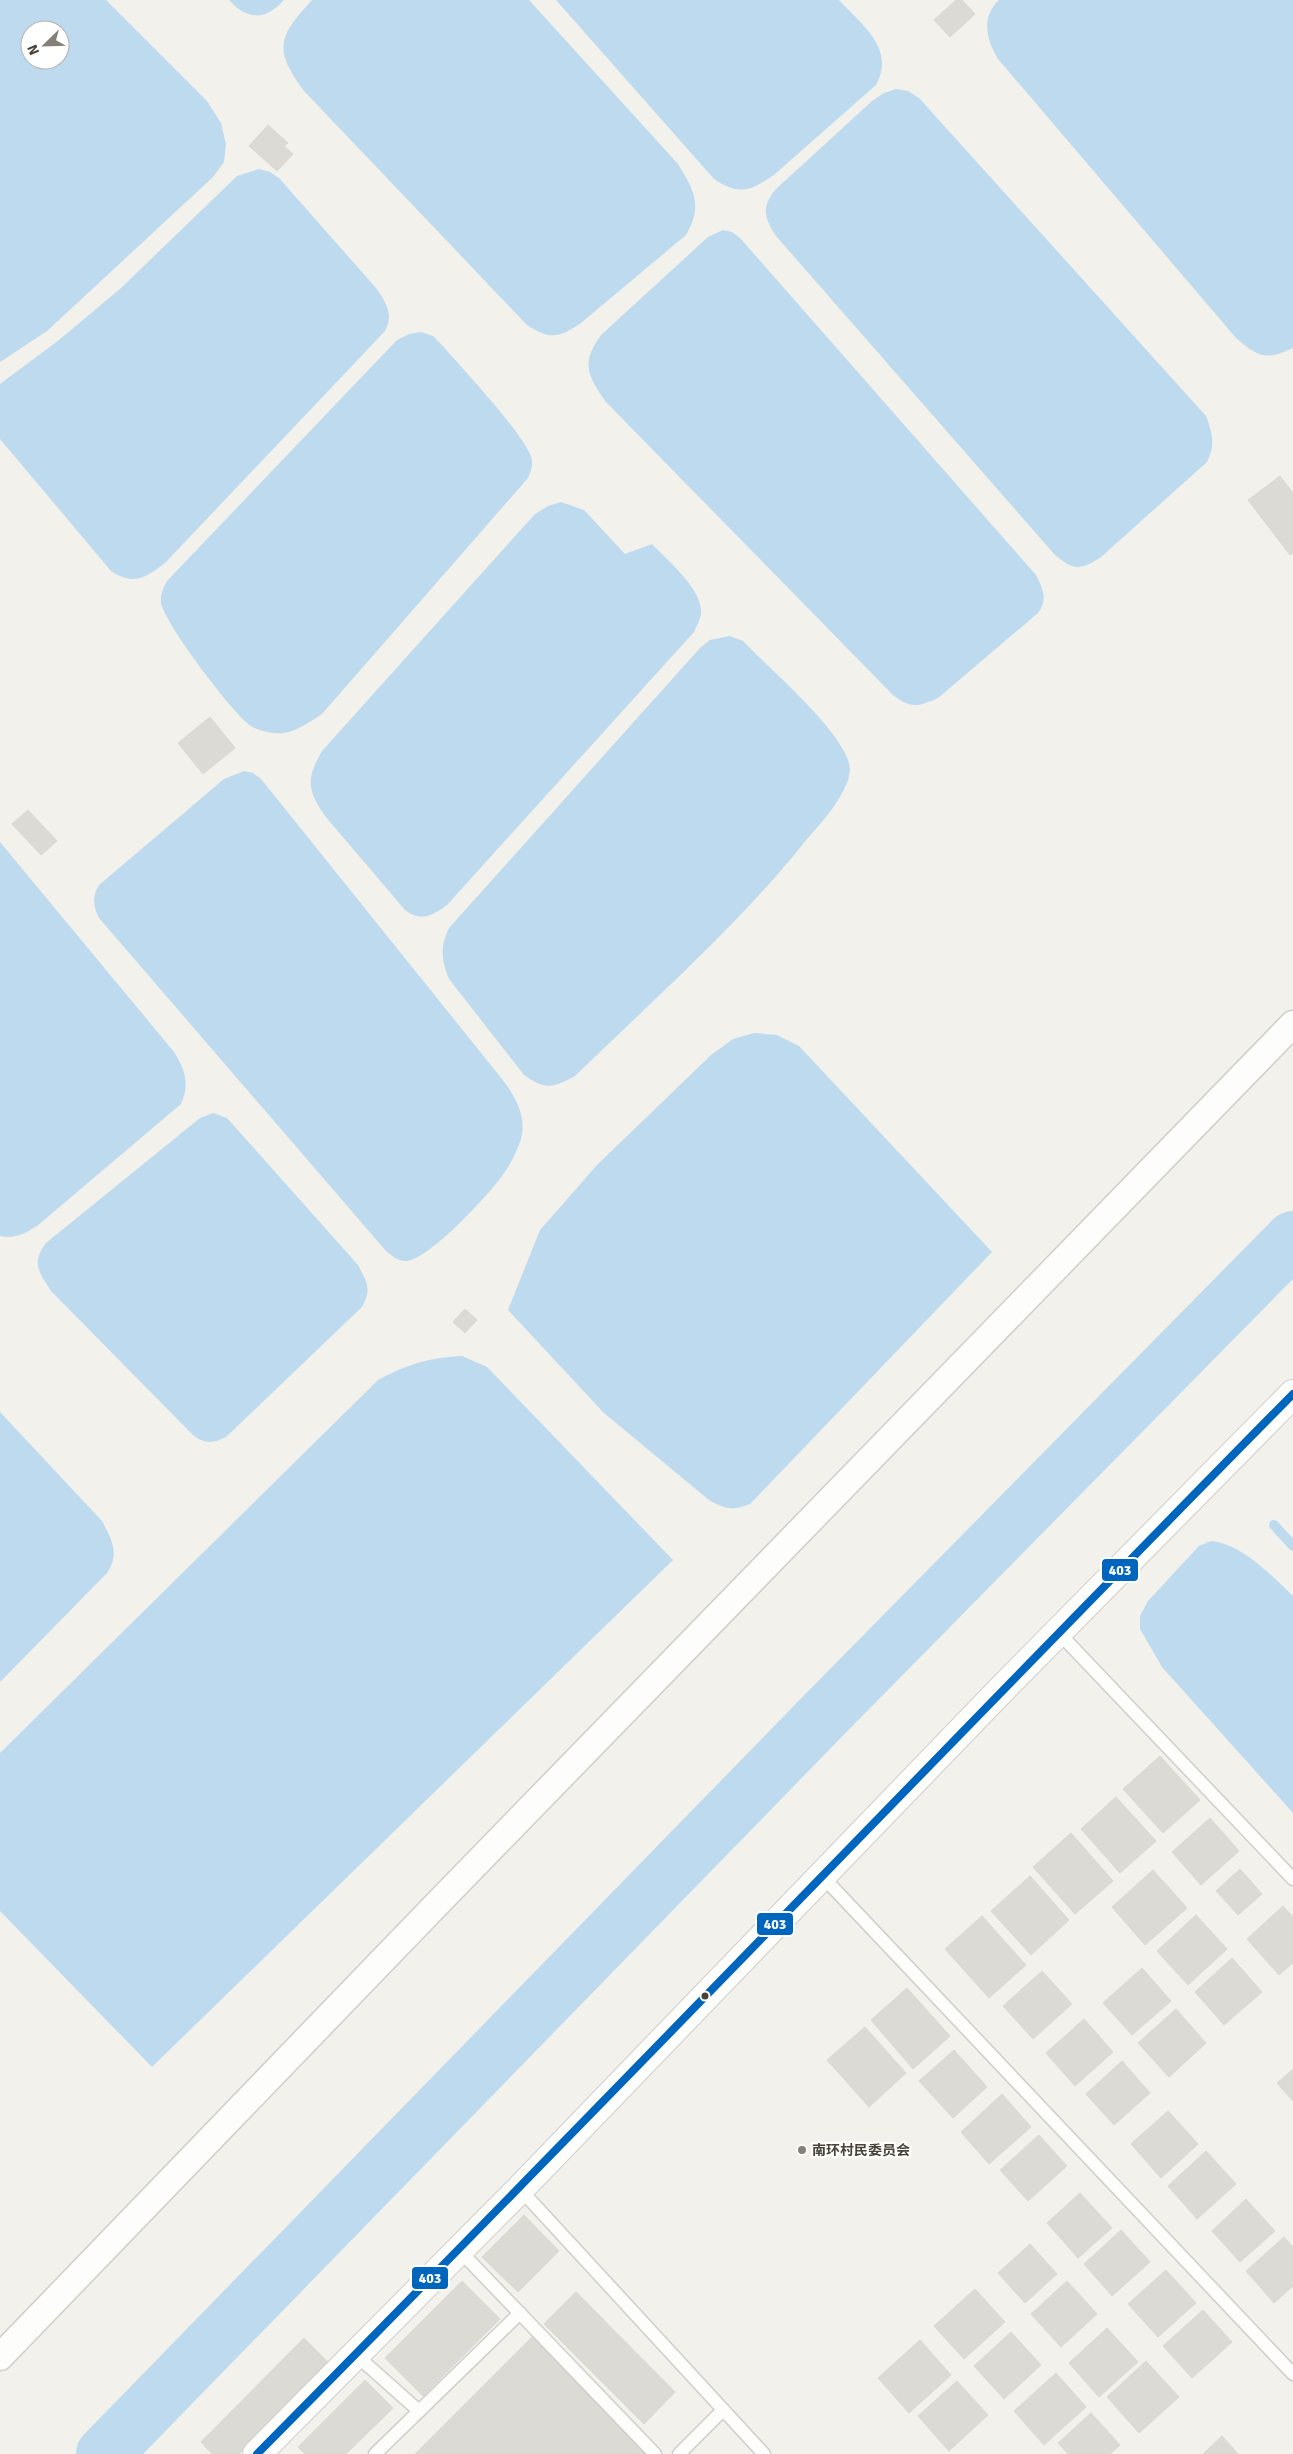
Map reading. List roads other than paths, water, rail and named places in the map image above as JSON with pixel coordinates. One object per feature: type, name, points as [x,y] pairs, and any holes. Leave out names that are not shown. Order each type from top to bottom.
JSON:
[{"type":"street","points":[[0,2357],[444,1896],[1293,1024]]},
{"type":"street","points":[[267,2448],[1058,1632],[1293,1394]]},
{"type":"lane","points":[[1058,1632],[1293,1879]]},
{"type":"lane","points":[[822,1876],[1293,2374]]},
{"type":"lane","points":[[520,2189],[764,2454]]},
{"type":"lane","points":[[459,2250],[654,2454]]},
{"type":"lane","points":[[375,2454],[520,2313]]},
{"type":"lane","points":[[356,2355],[418,2412]]},
{"type":"lane","points":[[679,2454],[723,2410]]},
{"type":"water","points":[[0,0],[106,0],[207,101],[221,123],[226,144],[224,162],[213,177],[47,331],[0,362]]},
{"type":"water","points":[[229,0],[284,0],[277,7],[264,14],[250,15],[236,7]]},
{"type":"water","points":[[312,0],[529,0],[678,164],[692,190],[694,198],[694,215],[686,235],[581,323],[567,332],[548,335],[527,325],[304,91],[294,77],[284,54],[286,34]]},
{"type":"water","points":[[556,0],[839,0],[874,38],[882,60],[881,72],[876,85],[775,174],[752,188],[731,188],[714,179]]},
{"type":"water","points":[[999,0],[1293,0],[1293,348],[1276,355],[1263,355],[1250,349],[1236,338],[998,59],[988,37],[987,22],[989,14]]},
{"type":"water","points":[[896,89],[908,91],[919,98],[1206,416],[1212,439],[1210,456],[1207,462],[1101,557],[1083,566],[1078,567],[1067,564],[1055,555],[776,236],[767,218],[766,207],[776,189],[872,101],[884,93]]},
{"type":"water","points":[[259,169],[270,172],[279,178],[376,288],[388,309],[388,325],[385,331],[165,563],[151,573],[139,578],[133,579],[119,576],[111,571],[0,439],[0,384],[59,340],[121,288],[237,176]]},
{"type":"water","points":[[723,230],[732,232],[740,238],[1039,580],[1044,599],[1038,613],[938,698],[914,705],[898,699],[892,694],[605,401],[594,383],[589,368],[589,361],[591,353],[601,335],[708,237]]},
{"type":"water","points":[[421,332],[433,336],[442,345],[507,419],[528,450],[532,460],[532,467],[528,478],[322,714],[299,728],[286,733],[273,733],[256,729],[230,705],[186,648],[165,614],[161,603],[163,589],[167,581],[397,340],[409,334]]},
{"type":"water","points":[[561,502],[584,510],[625,554],[652,544],[682,574],[695,592],[701,610],[700,618],[694,632],[447,905],[431,915],[416,916],[405,910],[325,816],[312,791],[311,777],[313,769],[322,751],[535,514],[548,506]]},
{"type":"water","points":[[730,636],[743,641],[819,717],[843,749],[849,763],[850,771],[847,784],[821,823],[746,909],[690,966],[575,1076],[561,1083],[549,1086],[531,1080],[524,1075],[449,979],[444,966],[443,947],[449,928],[700,648],[710,640]]},
{"type":"water","points":[[244,771],[253,773],[261,779],[502,1079],[519,1107],[522,1122],[521,1139],[508,1167],[488,1193],[460,1223],[429,1250],[416,1258],[403,1261],[386,1251],[99,918],[97,913],[94,897],[99,885],[224,779]]},
{"type":"water","points":[[0,842],[174,1052],[181,1065],[186,1083],[181,1104],[37,1226],[24,1233],[10,1237],[0,1236]]},
{"type":"water","points":[[754,1033],[777,1035],[799,1046],[992,1252],[750,1504],[739,1508],[729,1508],[709,1500],[604,1413],[508,1310],[540,1230],[597,1165],[711,1055],[733,1039]]},
{"type":"water","points":[[213,1113],[227,1118],[358,1265],[368,1290],[362,1307],[226,1437],[208,1442],[200,1440],[192,1434],[51,1291],[40,1273],[38,1262],[41,1250],[46,1243],[200,1118]]},
{"type":"water","points":[[462,1356],[487,1367],[673,1560],[152,2067],[0,1911],[0,1753],[378,1380],[418,1363],[439,1358]]},
{"type":"water","points":[[0,1412],[102,1521],[109,1534],[114,1553],[107,1573],[0,1682]]},
{"type":"water","points":[[1211,1541],[1223,1543],[1245,1554],[1266,1570],[1293,1596],[1293,1813],[1162,1667],[1140,1629],[1140,1616],[1148,1601],[1199,1546]]},
{"type":"waterway","points":[[104,2454],[824,1715],[1293,1239]]},
{"type":"waterway","points":[[1274,1525],[1293,1546]]},
{"type":"place","name":"南环村民委员会","points":[[802,2150]]}]
